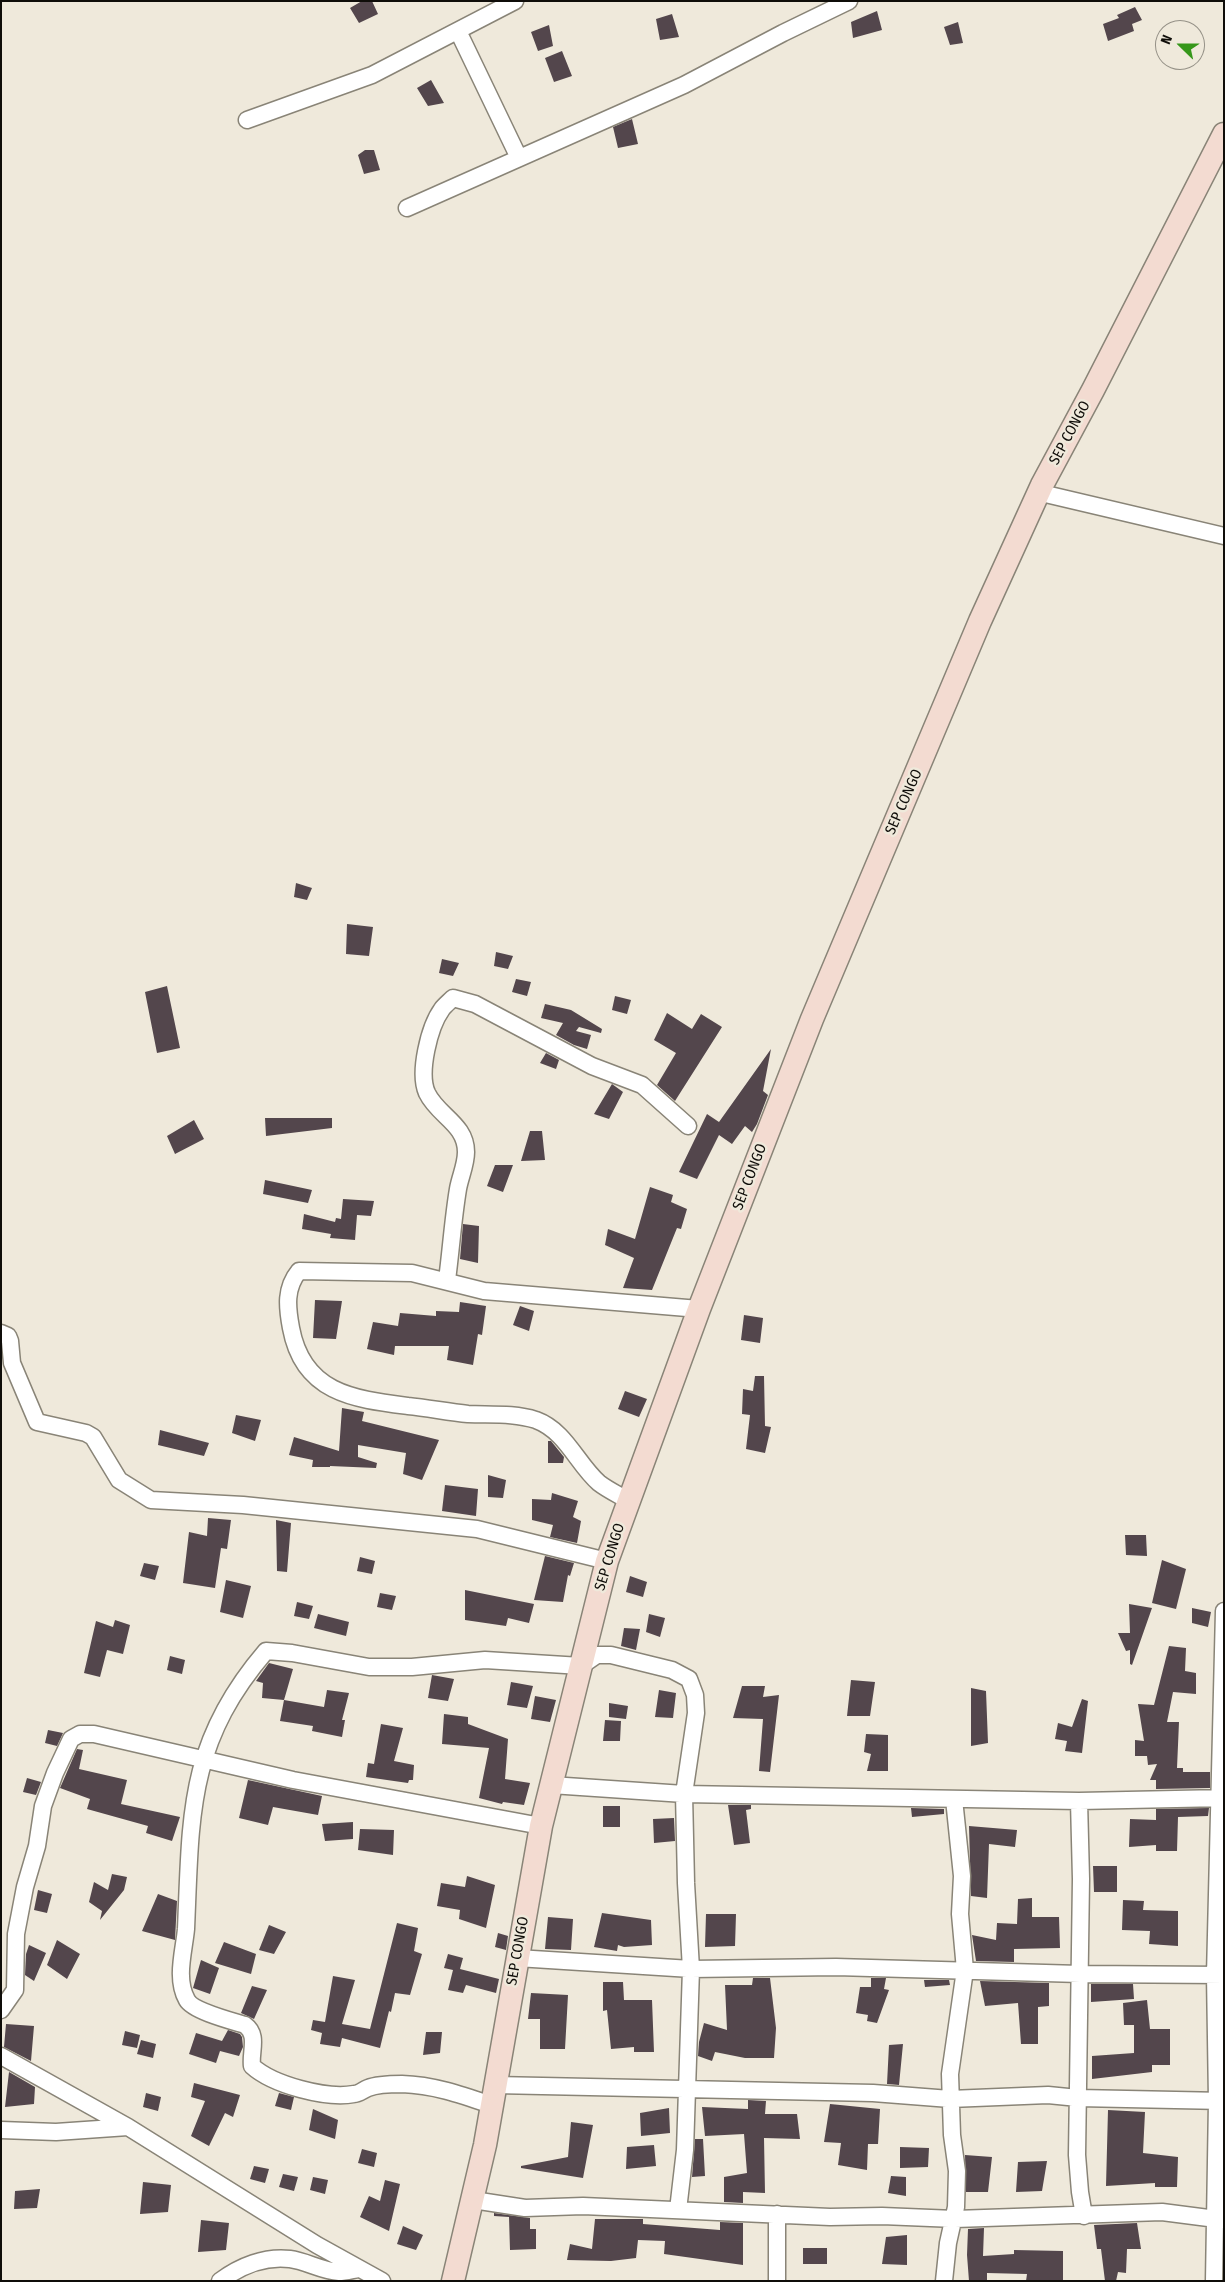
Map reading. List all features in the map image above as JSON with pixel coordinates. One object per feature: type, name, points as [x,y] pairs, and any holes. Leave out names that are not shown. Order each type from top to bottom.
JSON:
[{"type":"street","points":[[247,120],[372,75],[515,1]]},
{"type":"street","points":[[407,208],[684,85],[783,32],[849,1]]},
{"type":"street","points":[[458,31],[519,158]]},
{"type":"street","name":"SEP CONGO","points":[[452,2281],[473,2200],[541,1826],[607,1561],[628,1501],[699,1310],[812,1019],[872,872],[926,753],[980,621],[1038,492],[1094,390],[1224,134]]},
{"type":"street","points":[[1038,492],[1224,536]]},
{"type":"street","points":[[447,1280],[458,1188],[466,1154],[465,1142],[451,1119],[427,1094],[423,1074],[426,1051],[435,1025],[442,1009],[453,998],[475,1004],[592,1066],[642,1085],[688,1126]]},
{"type":"street","points":[[628,1501],[599,1483],[551,1428],[537,1420],[518,1416],[468,1414],[374,1402],[345,1395],[320,1381],[301,1358],[294,1344],[289,1315],[288,1292],[291,1281],[299,1271],[412,1273],[447,1280],[484,1291],[699,1310]]},
{"type":"street","points":[[1,1334],[8,1336],[12,1363],[38,1422],[86,1433],[93,1437],[119,1480],[151,1500],[243,1505],[477,1529],[607,1561]]},
{"type":"street","points":[[1214,2281],[1220,2220],[1219,1975],[1224,1611]]},
{"type":"street","points":[[678,2210],[685,2150],[687,2088],[691,1969],[686,1883],[684,1794],[696,1713],[695,1695],[689,1679],[672,1670],[611,1656],[597,1655],[581,1666],[485,1660],[412,1667],[370,1667],[292,1653],[266,1651],[239,1686],[217,1722],[202,1759],[189,1834],[181,1986],[188,2002],[202,2010],[245,2025],[251,2030],[253,2035],[252,2066],[266,2076],[295,2087],[344,2095],[357,2094],[368,2088],[402,2084],[493,2095],[687,2088],[873,2093],[950,2099],[1048,2095],[1078,2098],[1220,2101]]},
{"type":"street","points":[[1,2010],[15,1990],[16,1934],[37,1846],[43,1806],[55,1773],[71,1739],[80,1734],[94,1734],[293,1780],[541,1826]]},
{"type":"street","points":[[551,1785],[684,1794],[1079,1801],[1221,1798]]},
{"type":"street","points":[[944,2281],[948,2244],[955,2219],[957,2171],[950,2099],[952,2056],[964,1970],[960,1914],[962,1876],[954,1799]]},
{"type":"street","points":[[1079,1801],[1081,1879],[1077,2156],[1084,2216]]},
{"type":"street","points":[[517,1958],[691,1969],[836,1967],[1080,1974],[1219,1975]]},
{"type":"street","points":[[1,2056],[128,2128],[358,2269],[382,2281]]},
{"type":"street","points":[[1,2130],[56,2132],[128,2128]]},
{"type":"street","points":[[473,2200],[525,2208],[583,2206],[955,2219],[1162,2212],[1220,2220]]},
{"type":"street","points":[[777,2214],[777,2281]]},
{"type":"street","points":[[220,2281],[230,2274],[258,2261],[274,2259],[290,2259],[339,2272],[358,2269]]},
{"type":"building","points":[[362,1],[372,1],[378,14],[359,23],[350,8]]},
{"type":"building","points":[[1135,7],[1142,20],[1132,24],[1134,31],[1108,41],[1103,24],[1119,18],[1117,15]]},
{"type":"building","points":[[877,11],[882,30],[853,38],[851,22]]},
{"type":"building","points":[[672,14],[679,37],[660,40],[656,19]]},
{"type":"building","points":[[958,22],[963,43],[950,45],[944,27]]},
{"type":"building","points":[[549,25],[553,46],[538,51],[531,32]]},
{"type":"building","points":[[562,51],[572,76],[554,82],[545,58]]},
{"type":"building","points":[[431,80],[444,103],[428,106],[417,88]]},
{"type":"building","points":[[632,119],[638,144],[618,148],[613,127]]},
{"type":"building","points":[[365,150],[374,150],[380,170],[364,174],[358,155]]},
{"type":"building","points":[[296,883],[312,888],[307,900],[294,897]]},
{"type":"building","points":[[347,924],[373,927],[369,956],[346,954]]},
{"type":"building","points":[[496,952],[513,956],[508,969],[494,966]]},
{"type":"building","points":[[442,959],[459,963],[453,976],[439,973]]},
{"type":"building","points":[[516,979],[531,982],[527,996],[512,992]]},
{"type":"building","points":[[167,986],[180,1048],[157,1053],[145,992]]},
{"type":"building","points":[[615,996],[631,1000],[627,1014],[612,1010]]},
{"type":"building","points":[[545,1004],[571,1010],[602,1029],[601,1033],[579,1027],[576,1031],[591,1035],[587,1049],[574,1045],[556,1035],[563,1023],[541,1018]]},
{"type":"building","points":[[667,1013],[692,1029],[701,1014],[722,1027],[675,1101],[657,1085],[676,1053],[654,1040]]},
{"type":"building","points":[[771,1049],[763,1091],[768,1095],[752,1132],[745,1126],[732,1144],[719,1135],[697,1179],[679,1172],[707,1114],[719,1122]]},
{"type":"building","points":[[546,1053],[559,1060],[556,1069],[540,1063]]},
{"type":"building","points":[[612,1084],[623,1092],[609,1119],[594,1114]]},
{"type":"building","points":[[265,1118],[332,1118],[332,1128],[266,1136]]},
{"type":"building","points":[[194,1120],[204,1139],[175,1154],[167,1136]]},
{"type":"building","points":[[530,1131],[542,1131],[545,1160],[521,1161]]},
{"type":"building","points":[[495,1165],[513,1165],[503,1192],[487,1186]]},
{"type":"building","points":[[265,1180],[312,1190],[308,1203],[263,1194]]},
{"type":"building","points":[[650,1187],[673,1195],[671,1202],[687,1209],[681,1229],[677,1228],[652,1290],[623,1288],[634,1258],[605,1245],[608,1229],[635,1239]]},
{"type":"building","points":[[343,1199],[374,1201],[371,1216],[357,1215],[355,1240],[330,1238],[331,1234],[302,1229],[304,1214],[335,1222],[336,1218],[341,1219]]},
{"type":"building","points":[[463,1224],[479,1226],[478,1263],[460,1259]]},
{"type":"building","points":[[315,1300],[342,1301],[336,1339],[313,1338]]},
{"type":"building","points":[[460,1302],[486,1306],[482,1335],[478,1334],[473,1365],[447,1360],[449,1346],[395,1346],[394,1355],[367,1349],[373,1322],[398,1326],[400,1313],[436,1316],[436,1311],[459,1312]]},
{"type":"building","points":[[520,1306],[534,1311],[529,1331],[513,1325]]},
{"type":"building","points":[[744,1315],[763,1318],[760,1343],[741,1340]]},
{"type":"building","points":[[755,1376],[764,1376],[765,1426],[771,1427],[765,1453],[746,1449],[750,1415],[742,1414],[743,1389],[753,1391]]},
{"type":"building","points":[[625,1391],[647,1399],[639,1417],[618,1409]]},
{"type":"building","points":[[342,1408],[364,1412],[362,1421],[439,1440],[422,1480],[403,1474],[406,1453],[358,1445],[358,1457],[377,1463],[376,1468],[312,1467],[313,1460],[289,1455],[294,1437],[339,1451]]},
{"type":"building","points":[[236,1415],[261,1420],[255,1441],[232,1433]]},
{"type":"building","points":[[160,1430],[209,1443],[204,1456],[158,1445]]},
{"type":"building","points":[[548,1441],[551,1441],[564,1457],[563,1463],[548,1463]]},
{"type":"building","points":[[488,1475],[506,1480],[503,1498],[488,1497]]},
{"type":"building","points":[[445,1485],[478,1489],[476,1516],[442,1511]]},
{"type":"building","points":[[552,1493],[578,1501],[573,1517],[581,1521],[577,1543],[550,1537],[553,1525],[532,1520],[532,1499],[551,1500]]},
{"type":"building","points":[[208,1518],[231,1520],[227,1549],[221,1548],[215,1588],[183,1583],[189,1532],[207,1536]]},
{"type":"building","points":[[276,1520],[291,1523],[287,1572],[277,1571]]},
{"type":"building","points":[[1125,1535],[1146,1535],[1147,1556],[1126,1555]]},
{"type":"building","points":[[545,1556],[574,1563],[570,1576],[568,1575],[563,1602],[534,1600]]},
{"type":"building","points":[[360,1557],[375,1561],[372,1574],[357,1571]]},
{"type":"building","points":[[1162,1560],[1186,1569],[1176,1609],[1152,1603]]},
{"type":"building","points":[[144,1563],[159,1566],[155,1580],[140,1576]]},
{"type":"building","points":[[630,1576],[647,1582],[643,1597],[626,1592]]},
{"type":"building","points":[[226,1580],[251,1586],[243,1618],[220,1612]]},
{"type":"building","points":[[465,1590],[534,1604],[529,1623],[508,1618],[506,1626],[465,1620]]},
{"type":"building","points":[[380,1593],[396,1596],[392,1610],[377,1607]]},
{"type":"building","points":[[297,1602],[313,1606],[309,1619],[294,1616]]},
{"type":"building","points":[[1129,1604],[1152,1608],[1132,1665],[1130,1664],[1130,1650],[1126,1651],[1118,1633],[1130,1633]]},
{"type":"building","points":[[1192,1608],[1211,1612],[1208,1627],[1192,1623]]},
{"type":"building","points":[[318,1614],[349,1622],[346,1636],[314,1628]]},
{"type":"building","points":[[649,1614],[665,1618],[660,1637],[646,1632]]},
{"type":"building","points":[[115,1620],[130,1625],[123,1654],[107,1650],[100,1677],[84,1673],[96,1621],[113,1627]]},
{"type":"building","points":[[624,1628],[640,1629],[636,1650],[621,1646]]},
{"type":"building","points":[[1169,1646],[1186,1648],[1185,1671],[1196,1673],[1196,1694],[1173,1692],[1167,1722],[1179,1722],[1177,1768],[1183,1768],[1183,1772],[1210,1772],[1210,1788],[1156,1789],[1156,1780],[1150,1780],[1157,1764],[1148,1765],[1147,1756],[1135,1756],[1135,1740],[1144,1741],[1138,1704],[1154,1705]]},
{"type":"building","points":[[170,1656],[185,1660],[182,1674],[167,1670]]},
{"type":"building","points":[[269,1663],[293,1669],[284,1700],[262,1698],[263,1683],[256,1681]]},
{"type":"building","points":[[432,1675],[454,1679],[448,1701],[428,1698]]},
{"type":"building","points":[[851,1680],[875,1682],[870,1716],[847,1716]]},
{"type":"building","points":[[511,1682],[533,1686],[527,1708],[507,1705]]},
{"type":"building","points":[[742,1686],[765,1686],[763,1697],[779,1695],[770,1772],[759,1771],[763,1719],[733,1718]]},
{"type":"building","points":[[971,1688],[986,1691],[988,1743],[971,1746]]},
{"type":"building","points":[[327,1690],[349,1693],[342,1720],[345,1720],[342,1737],[312,1731],[313,1726],[280,1721],[284,1700],[324,1707]]},
{"type":"building","points":[[659,1690],[676,1693],[673,1718],[655,1717]]},
{"type":"building","points":[[535,1696],[556,1700],[550,1722],[531,1719]]},
{"type":"building","points":[[1082,1699],[1088,1701],[1082,1753],[1065,1751],[1067,1741],[1055,1739],[1058,1723],[1072,1727]]},
{"type":"building","points":[[609,1703],[628,1706],[626,1719],[609,1717]]},
{"type":"building","points":[[444,1714],[468,1717],[468,1724],[508,1739],[505,1779],[530,1783],[524,1805],[503,1802],[502,1804],[479,1798],[489,1748],[442,1744]]},
{"type":"building","points":[[605,1720],[621,1721],[620,1741],[603,1741]]},
{"type":"building","points":[[381,1724],[403,1728],[394,1761],[414,1765],[413,1780],[409,1780],[408,1783],[366,1777],[368,1763],[374,1764]]},
{"type":"building","points":[[48,1730],[63,1733],[57,1746],[45,1743]]},
{"type":"building","points":[[866,1734],[888,1735],[888,1771],[867,1771],[871,1754],[864,1752]]},
{"type":"building","points":[[77,1749],[83,1750],[79,1769],[127,1780],[121,1804],[180,1817],[172,1841],[146,1833],[148,1826],[87,1809],[90,1799],[60,1788]]},
{"type":"building","points":[[27,1778],[41,1782],[36,1795],[23,1792]]},
{"type":"building","points":[[248,1780],[322,1796],[318,1815],[273,1807],[268,1825],[239,1818]]},
{"type":"building","points":[[728,1805],[751,1805],[751,1809],[746,1810],[750,1843],[734,1845]]},
{"type":"building","points":[[603,1806],[620,1806],[620,1827],[603,1827]]},
{"type":"building","points":[[911,1808],[944,1809],[944,1814],[912,1817]]},
{"type":"building","points":[[1209,1808],[1208,1816],[1178,1817],[1177,1851],[1156,1851],[1156,1845],[1129,1847],[1130,1819],[1156,1820],[1156,1809]]},
{"type":"building","points":[[674,1818],[675,1841],[654,1843],[653,1819]]},
{"type":"building","points":[[353,1822],[353,1839],[325,1841],[322,1824]]},
{"type":"building","points":[[969,1826],[1017,1830],[1015,1847],[989,1844],[987,1898],[971,1896]]},
{"type":"building","points":[[360,1829],[394,1830],[393,1855],[358,1850]]},
{"type":"building","points":[[1093,1866],[1117,1866],[1117,1892],[1094,1892]]},
{"type":"building","points":[[112,1874],[127,1877],[124,1890],[100,1920],[102,1911],[89,1902],[94,1882],[108,1890]]},
{"type":"building","points":[[467,1876],[495,1885],[486,1928],[459,1919],[460,1910],[437,1906],[441,1883],[465,1887]]},
{"type":"building","points":[[38,1890],[52,1894],[47,1913],[34,1910]]},
{"type":"building","points":[[158,1894],[177,1901],[175,1940],[142,1931]]},
{"type":"building","points":[[1032,1898],[1032,1917],[1059,1917],[1060,1948],[1014,1949],[1014,1962],[976,1961],[972,1935],[996,1940],[997,1923],[1017,1924],[1018,1899]]},
{"type":"building","points":[[1123,1900],[1144,1901],[1143,1910],[1178,1911],[1178,1946],[1149,1944],[1150,1931],[1122,1930]]},
{"type":"building","points":[[602,1913],[651,1920],[652,1945],[624,1947],[618,1945],[617,1951],[594,1947]]},
{"type":"building","points":[[706,1914],[736,1914],[735,1946],[705,1947]]},
{"type":"building","points":[[548,1917],[573,1919],[571,1950],[545,1949]]},
{"type":"building","points":[[397,1923],[418,1928],[414,1951],[422,1954],[410,1995],[395,1993],[380,2048],[342,2038],[340,2047],[320,2044],[322,2033],[311,2030],[313,2020],[325,2022],[333,1976],[355,1980],[342,2024],[370,2029]]},
{"type":"building","points":[[269,1925],[286,1932],[274,1954],[259,1950]]},
{"type":"building","points":[[498,1933],[508,1936],[506,1950],[495,1947]]},
{"type":"building","points":[[57,1940],[80,1954],[67,1979],[47,1965]]},
{"type":"building","points":[[224,1942],[256,1954],[251,1974],[215,1963]]},
{"type":"building","points":[[29,1945],[46,1953],[34,1981],[25,1975],[26,1954]]},
{"type":"building","points":[[448,1954],[463,1958],[460,1969],[499,1979],[496,1993],[466,1985],[463,1993],[448,1990],[453,1970],[444,1968]]},
{"type":"building","points":[[201,1960],[219,1968],[210,1994],[193,1988]]},
{"type":"building","points":[[753,1978],[770,1978],[776,2028],[774,2058],[745,2058],[715,2052],[712,2061],[698,2056],[699,2042],[704,2023],[727,2030],[725,1985],[752,1985]]},
{"type":"building","points":[[871,1978],[886,1978],[884,1989],[889,1990],[877,2023],[867,2021],[868,2015],[856,2013],[860,1987],[871,1987]]},
{"type":"building","points":[[924,1980],[949,1980],[950,1985],[925,1987]]},
{"type":"building","points":[[980,1981],[1049,1983],[1049,2006],[1038,2007],[1038,2044],[1021,2044],[1018,2003],[985,2006]]},
{"type":"building","points":[[603,1982],[623,1982],[624,2000],[652,2000],[654,2052],[634,2052],[634,2047],[611,2049],[607,2010],[603,2011]]},
{"type":"building","points":[[1091,1984],[1133,1984],[1134,1999],[1091,2002]]},
{"type":"building","points":[[252,1986],[267,1990],[254,2019],[241,2013]]},
{"type":"building","points":[[531,1993],[568,1995],[565,2049],[540,2049],[540,2019],[528,2019]]},
{"type":"building","points":[[1147,2000],[1150,2029],[1170,2029],[1170,2065],[1152,2065],[1152,2072],[1092,2079],[1092,2056],[1134,2053],[1134,2025],[1124,2025],[1123,2003]]},
{"type":"building","points":[[6,2024],[34,2026],[31,2061],[4,2047]]},
{"type":"building","points":[[228,2030],[240,2034],[242,2037],[243,2047],[239,2056],[220,2051],[216,2063],[189,2054],[196,2033],[222,2041]]},
{"type":"building","points":[[125,2031],[140,2035],[137,2048],[122,2045]]},
{"type":"building","points":[[426,2032],[442,2032],[440,2053],[423,2055]]},
{"type":"building","points":[[141,2040],[156,2044],[153,2058],[137,2054]]},
{"type":"building","points":[[903,2044],[899,2085],[887,2084],[889,2045]]},
{"type":"building","points":[[9,2072],[35,2087],[34,2104],[5,2107]]},
{"type":"building","points":[[194,2083],[240,2095],[233,2117],[225,2113],[209,2146],[191,2136],[205,2101],[191,2097]]},
{"type":"building","points":[[146,2093],[161,2097],[158,2111],[143,2107]]},
{"type":"building","points":[[279,2093],[294,2097],[291,2110],[275,2106]]},
{"type":"building","points":[[748,2100],[766,2101],[765,2114],[797,2114],[800,2139],[764,2138],[765,2193],[743,2192],[743,2203],[724,2202],[724,2177],[747,2173],[744,2134],[705,2136],[702,2107],[748,2109]]},
{"type":"building","points":[[830,2104],[880,2109],[878,2144],[868,2144],[867,2170],[838,2165],[841,2143],[824,2142]]},
{"type":"building","points":[[669,2108],[670,2133],[641,2136],[640,2113]]},
{"type":"building","points":[[313,2109],[338,2120],[335,2139],[309,2130]]},
{"type":"building","points":[[1108,2110],[1145,2112],[1143,2153],[1178,2157],[1177,2187],[1155,2187],[1155,2183],[1106,2186]]},
{"type":"building","points":[[571,2122],[593,2125],[583,2178],[521,2168],[521,2166],[568,2157]]},
{"type":"building","points":[[695,2139],[703,2139],[705,2176],[692,2177]]},
{"type":"building","points":[[654,2145],[656,2166],[626,2169],[627,2147]]},
{"type":"building","points":[[900,2147],[929,2148],[928,2167],[900,2168]]},
{"type":"building","points":[[362,2149],[377,2153],[374,2167],[358,2163]]},
{"type":"building","points":[[965,2155],[992,2157],[988,2192],[966,2192]]},
{"type":"building","points":[[1047,2161],[1042,2191],[1016,2192],[1018,2162]]},
{"type":"building","points":[[254,2166],[269,2169],[265,2183],[250,2179]]},
{"type":"building","points":[[283,2174],[298,2177],[294,2191],[279,2187]]},
{"type":"building","points":[[891,2176],[906,2177],[906,2196],[888,2193]]},
{"type":"building","points":[[313,2177],[328,2180],[325,2194],[310,2190]]},
{"type":"building","points":[[385,2180],[400,2184],[389,2231],[360,2217],[369,2196],[380,2201]]},
{"type":"building","points":[[143,2182],[171,2185],[168,2212],[140,2214]]},
{"type":"building","points":[[40,2189],[37,2208],[14,2209],[15,2191]]},
{"type":"building","points":[[494,2213],[530,2218],[530,2229],[536,2229],[536,2249],[510,2250],[509,2217],[494,2216]]},
{"type":"building","points":[[595,2219],[643,2219],[643,2224],[720,2230],[720,2222],[743,2223],[743,2265],[664,2254],[665,2241],[638,2240],[636,2258],[611,2261],[567,2260],[570,2244],[592,2249]]},
{"type":"building","points":[[201,2220],[229,2223],[226,2250],[198,2252]]},
{"type":"building","points":[[1137,2223],[1141,2249],[1127,2249],[1126,2273],[1118,2272],[1116,2281],[1105,2281],[1101,2249],[1097,2249],[1094,2225]]},
{"type":"building","points":[[403,2226],[423,2235],[416,2250],[397,2244]]},
{"type":"building","points":[[984,2228],[983,2256],[1014,2254],[1014,2250],[1063,2251],[1063,2281],[1026,2281],[1027,2274],[987,2273],[987,2281],[969,2281],[968,2229]]},
{"type":"building","points":[[907,2235],[907,2265],[882,2264],[886,2237]]},
{"type":"building","points":[[803,2248],[827,2248],[827,2264],[803,2264]]}]
